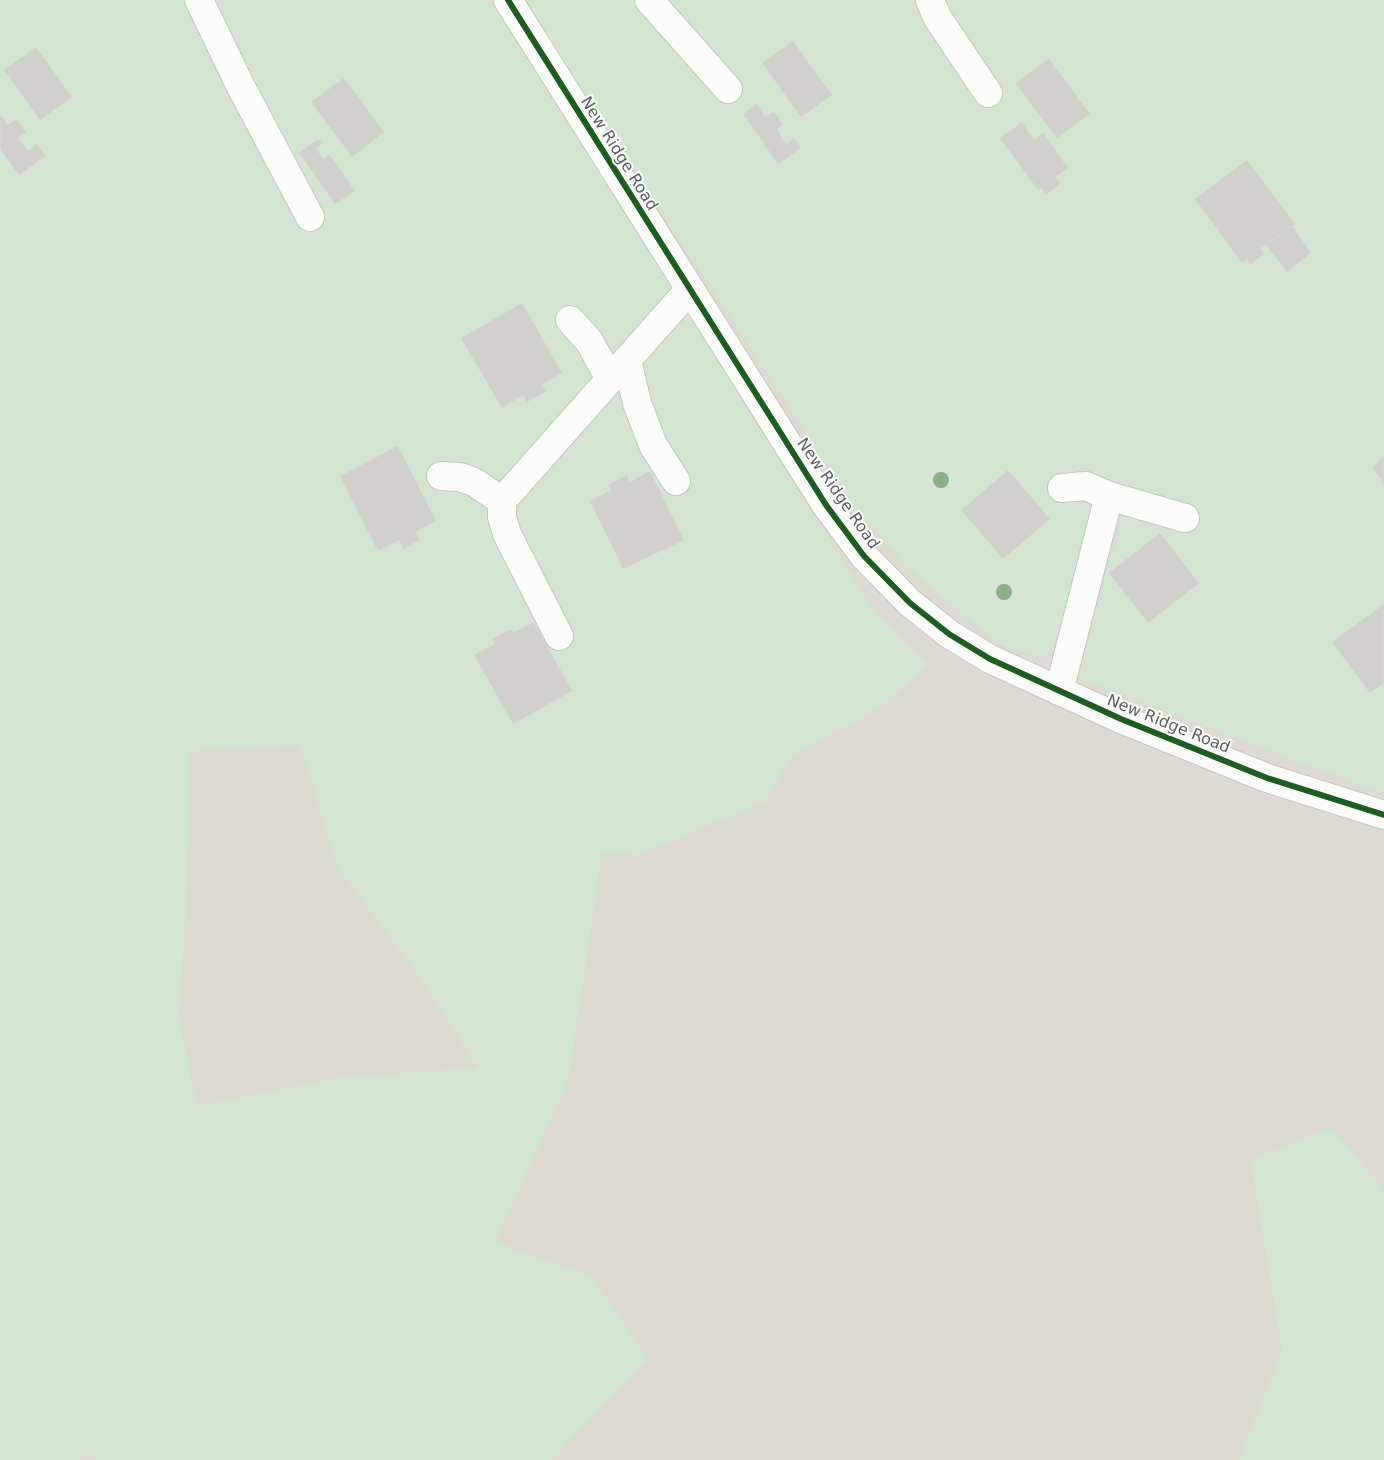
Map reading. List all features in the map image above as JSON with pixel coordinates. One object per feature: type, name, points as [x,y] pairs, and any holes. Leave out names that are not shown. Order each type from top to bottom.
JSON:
[{"type":"street","points":[[199,0],[240,85],[310,217]]},
{"type":"street","name":"New Ridge Road","points":[[508,0],[826,505],[864,556],[910,603],[949,634],[990,659],[1120,719],[1267,778],[1384,816]]},
{"type":"street","points":[[649,0],[728,89]]},
{"type":"street","points":[[930,0],[937,16],[988,93]]},
{"type":"street","points":[[559,636],[507,534],[502,517],[502,501],[690,289]]},
{"type":"street","points":[[570,320],[619,369],[637,403],[653,446],[676,481]]},
{"type":"street","points":[[441,476],[460,477],[474,482],[502,501]]},
{"type":"street","points":[[1062,488],[1086,486],[1109,496],[1185,518]]},
{"type":"street","points":[[1059,691],[1109,496]]},
{"type":"shaded area","points":[[0,0],[1384,0],[1384,1460],[0,1460]]},
{"type":"green space","points":[[0,0],[489,0],[582,140],[795,486],[875,612],[927,665],[881,707],[790,757],[765,802],[637,855],[602,853],[568,1081],[495,1242],[590,1276],[648,1358],[551,1460],[98,1460],[88,1451],[79,1460],[0,1460]],"holes":[[[301,745],[337,866],[427,987],[478,1068],[341,1077],[196,1106],[178,1013],[185,925],[189,751]]]},
{"type":"green space","points":[[525,0],[1384,0],[1384,794],[1078,678],[1132,481],[1092,510],[1053,651],[1041,656],[1007,648],[984,632],[907,566],[857,510],[622,152]]},
{"type":"green space","points":[[1331,1128],[1384,1190],[1384,1460],[1239,1460],[1282,1350],[1251,1160]]},
{"type":"building","points":[[793,41],[832,95],[801,117],[762,63]]},
{"type":"building","points":[[36,47],[72,97],[40,120],[4,70]]},
{"type":"building","points":[[1049,59],[1090,114],[1057,138],[1015,83]]},
{"type":"building","points":[[344,78],[384,132],[352,157],[311,102]]},
{"type":"building","points":[[757,104],[765,117],[774,111],[783,125],[777,129],[786,144],[794,138],[801,148],[778,164],[743,114]]},
{"type":"building","points":[[1,116],[8,125],[17,119],[26,132],[18,138],[28,151],[37,144],[46,156],[19,175],[0,149]]},
{"type":"building","points":[[1022,122],[1034,140],[1043,133],[1068,168],[1055,177],[1060,184],[1046,195],[1041,188],[1038,190],[1000,138]]},
{"type":"building","points":[[318,139],[322,144],[316,148],[323,159],[330,155],[355,191],[335,204],[299,153]]},
{"type":"building","points":[[1247,160],[1295,224],[1260,249],[1264,254],[1250,264],[1247,259],[1242,263],[1195,199]]},
{"type":"building","points":[[1292,226],[1311,253],[1287,272],[1266,245]]},
{"type":"building","points":[[522,303],[562,373],[542,384],[546,392],[527,402],[523,395],[502,408],[461,338]]},
{"type":"building","points":[[398,446],[436,521],[415,532],[420,540],[403,549],[399,540],[378,551],[340,476]]},
{"type":"building","points":[[1384,457],[1384,483],[1372,467]]},
{"type":"building","points":[[1008,470],[1050,519],[1003,559],[961,510]]},
{"type":"building","points":[[650,471],[684,540],[623,569],[590,501],[611,490],[608,485],[627,475],[630,482]]},
{"type":"building","points":[[1160,533],[1199,583],[1148,623],[1109,573]]},
{"type":"building","points":[[1384,604],[1384,683],[1370,693],[1332,642]]},
{"type":"building","points":[[534,622],[572,691],[513,724],[474,655],[495,644],[492,639],[511,629],[513,633]]},
{"type":"cycle path","points":[[508,0],[826,505],[864,556],[910,603],[949,634],[990,659],[1121,719],[1267,778],[1384,815]]}]
